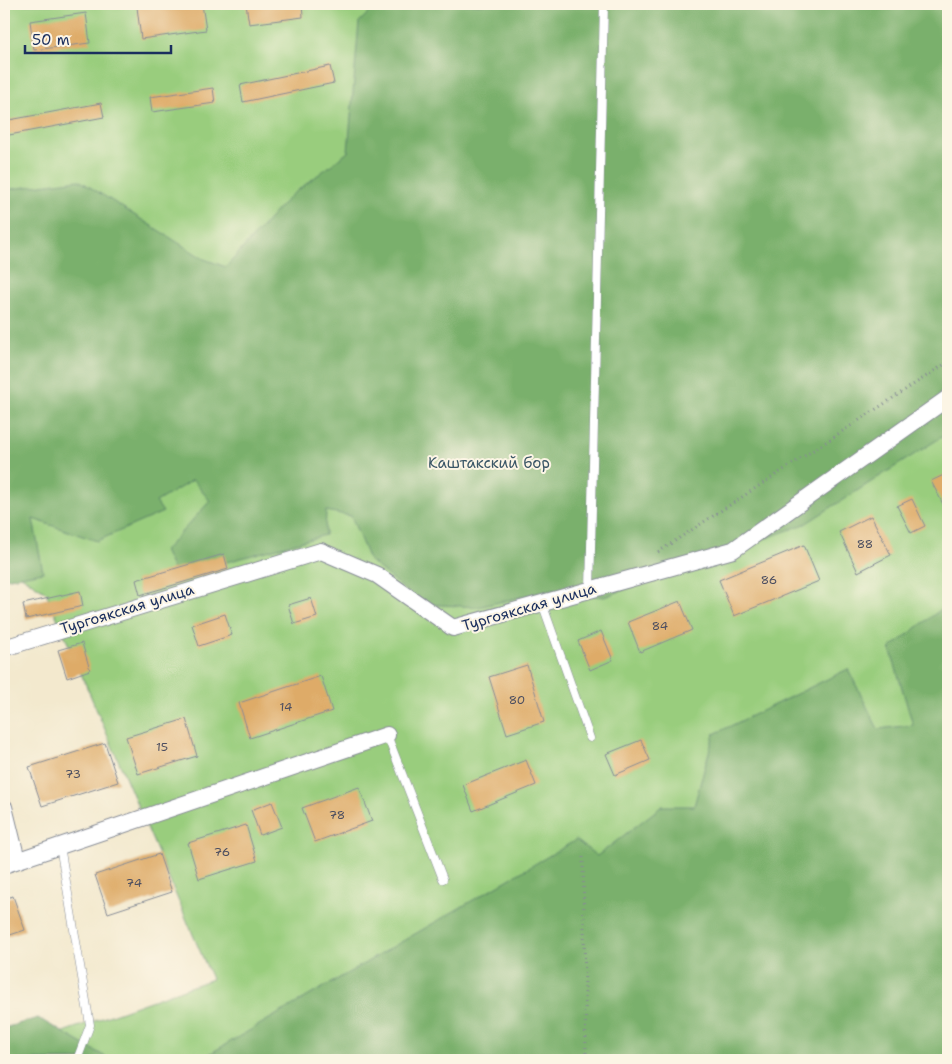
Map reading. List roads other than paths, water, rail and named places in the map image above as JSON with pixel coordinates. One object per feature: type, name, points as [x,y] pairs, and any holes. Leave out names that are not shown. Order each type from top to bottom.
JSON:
[{"type":"street","name":"Тургоякская улица","points":[[4,648],[321,551],[377,575],[453,628],[733,550],[948,398]]},
{"type":"street","points":[[4,808],[11,863],[387,735]]},
{"type":"lane","points":[[590,590],[604,4]]},
{"type":"lane","points":[[542,603],[590,738]]},
{"type":"lane","points":[[387,735],[443,879]]},
{"type":"lane","points":[[60,846],[90,1026],[77,1060]]},
{"type":"park label","name":"Каштакский бор","points":[[489,463]]}]
